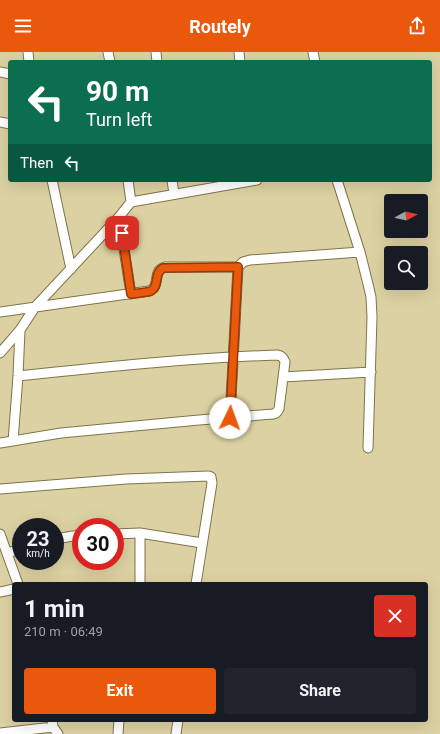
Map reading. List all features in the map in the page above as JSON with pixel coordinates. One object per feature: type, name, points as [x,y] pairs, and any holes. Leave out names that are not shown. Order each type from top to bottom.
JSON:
[{"type":"street","points":[[52,182],[71,269]]},
{"type":"street","points":[[128,182],[131,202]]},
{"type":"street","points":[[172,182],[174,194]]},
{"type":"street","points":[[0,353],[20,330],[35,307],[119,218],[131,202],[242,182]]},
{"type":"street","points":[[338,182],[360,252],[371,297],[371,372],[368,448]]},
{"type":"street","points":[[119,218],[131,294]]},
{"type":"street","points":[[230,418],[238,267],[243,262],[250,260],[360,252]]},
{"type":"street","points":[[0,312],[152,290],[155,287],[158,272],[163,268],[238,267]]},
{"type":"street","points":[[13,441],[20,330]]},
{"type":"street","points":[[0,443],[61,434],[191,420],[273,414],[279,409],[284,377],[284,358],[282,356],[233,357],[148,363],[18,376]]},
{"type":"street","points":[[284,377],[371,372]]},
{"type":"street","points":[[0,489],[126,479],[209,476],[211,477],[212,483],[196,582]]},
{"type":"street","points":[[124,534],[140,533],[202,543]]},
{"type":"street","points":[[140,533],[140,582]]},
{"type":"street","points":[[0,534],[17,582]]},
{"type":"street","points":[[6,553],[12,551]]},
{"type":"street","points":[[0,592],[12,589]]},
{"type":"street","points":[[118,734],[119,722]]},
{"type":"street","points":[[176,734],[178,722]]},
{"type":"street","points":[[0,733],[54,727]]},
{"type":"route","points":[[122,233],[131,294],[152,290],[155,287],[158,272],[160,269],[165,267],[238,267],[230,418]]}]
